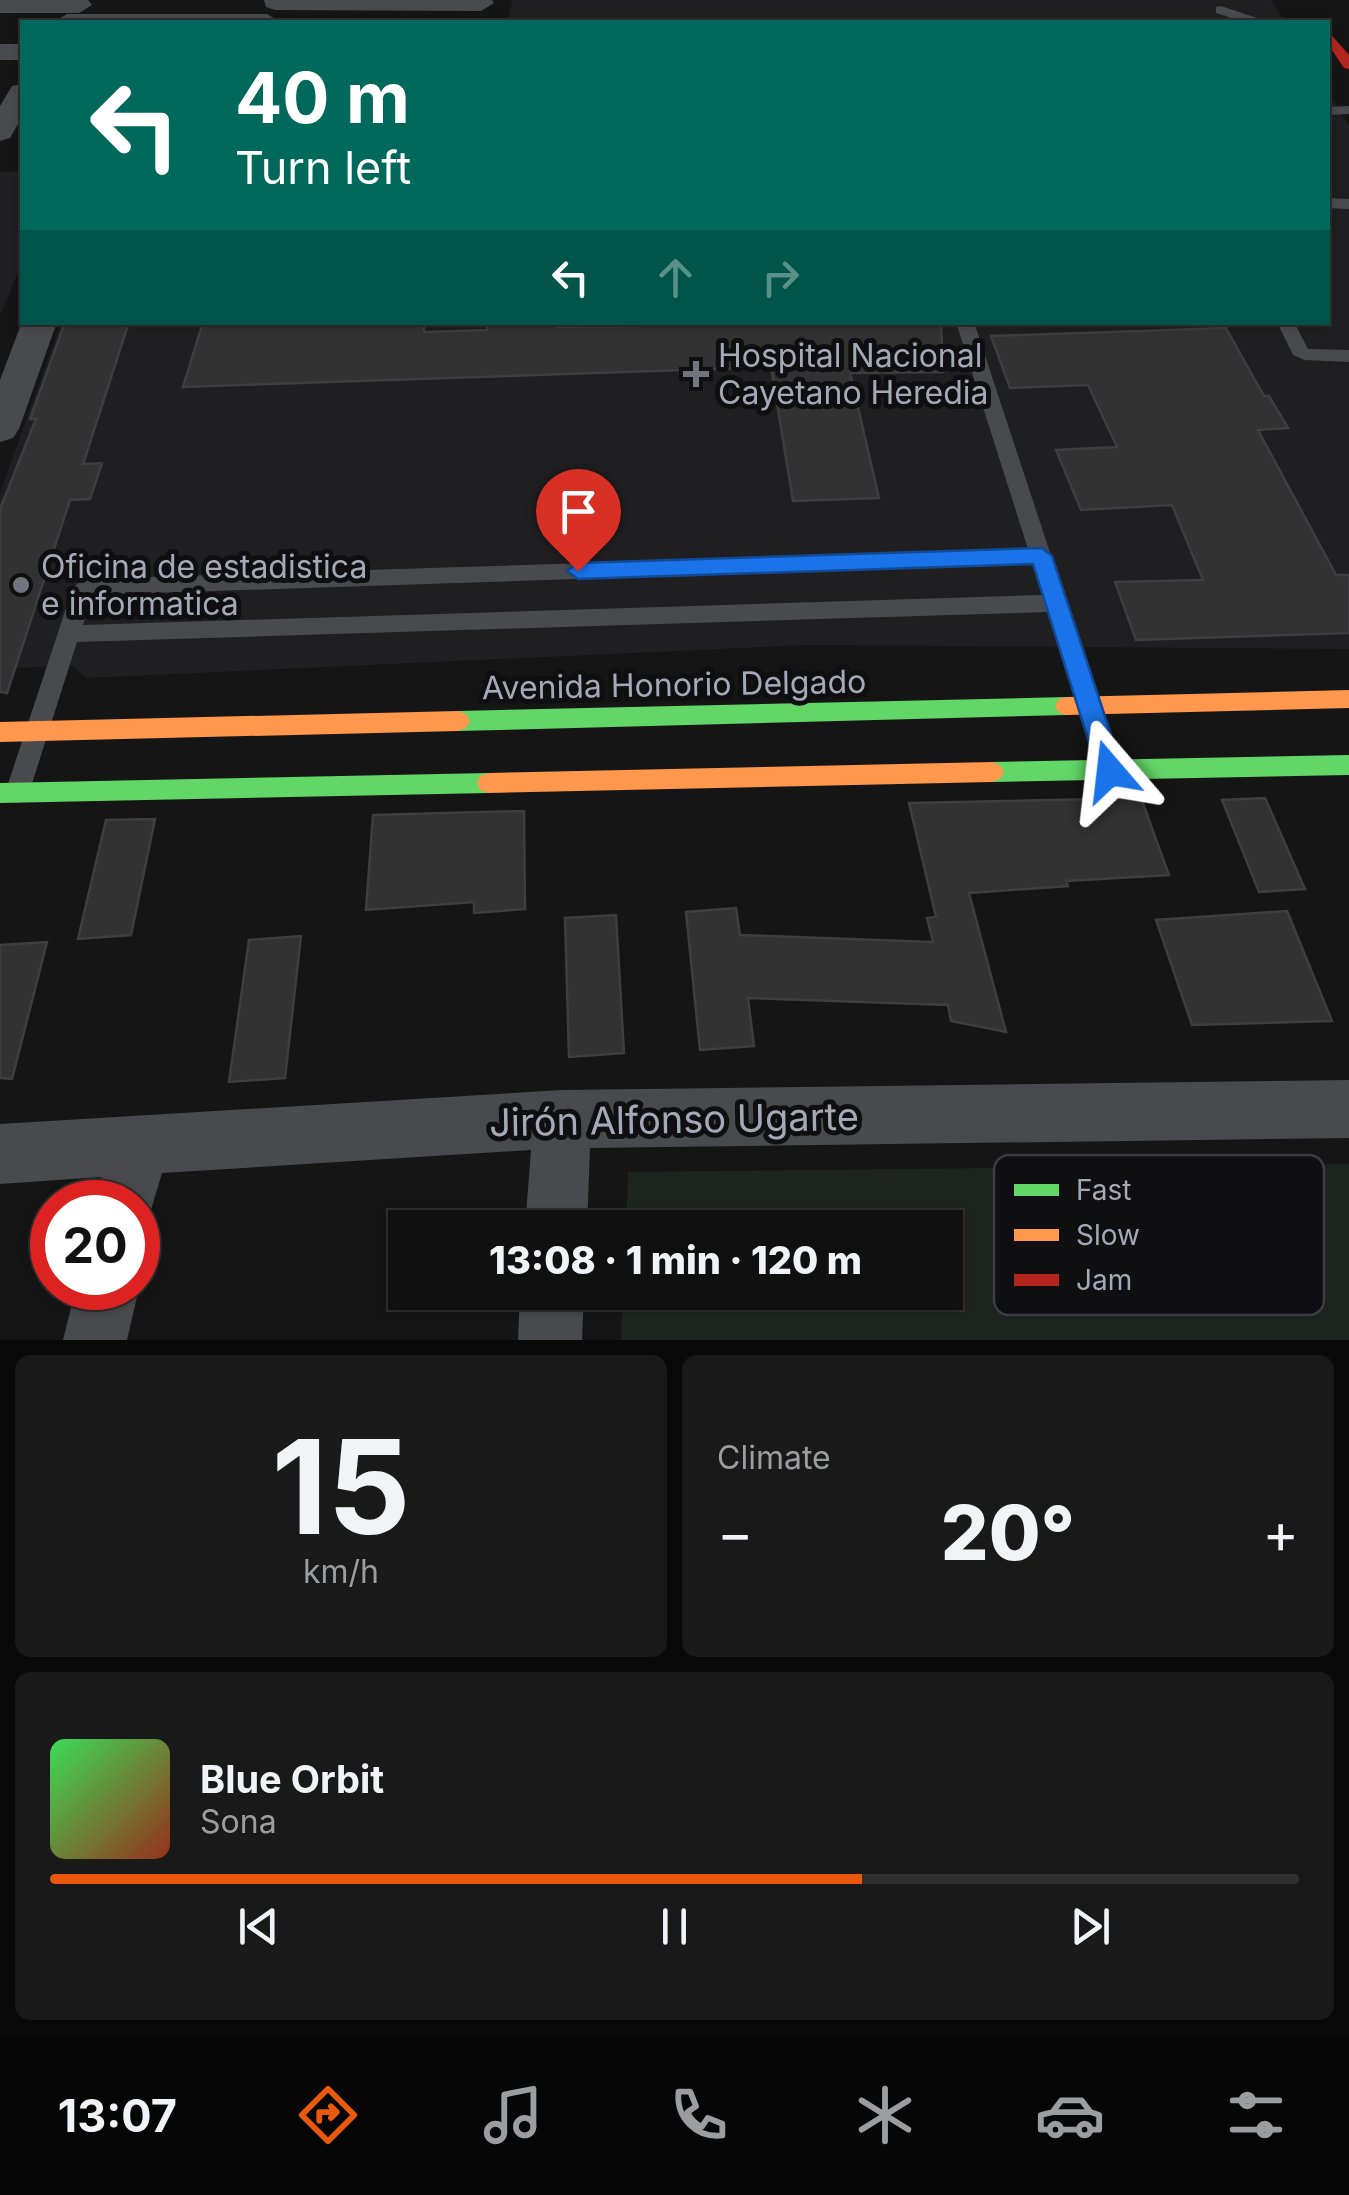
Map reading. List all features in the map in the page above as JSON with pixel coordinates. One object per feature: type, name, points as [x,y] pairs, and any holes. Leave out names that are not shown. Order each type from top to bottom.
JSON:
[{"type":"street","points":[[0,5],[74,12],[479,8]]},
{"type":"street","points":[[1330,38],[1349,65]]},
{"type":"street","points":[[0,429],[39,325]]},
{"type":"street","name":"Avenida Honorio Delgado","points":[[0,732],[1349,699]]},
{"type":"street","points":[[8,793],[1349,765]]},
{"type":"street","name":"Jirón Alfonso Ugarte","points":[[0,1154],[562,1119],[1349,1109]]},
{"type":"street","points":[[557,1210],[562,1119]]},
{"type":"street","points":[[131,1180],[138,1146]]},
{"type":"street","points":[[94,1340],[101,1310]]},
{"type":"street","points":[[550,1340],[551,1310]]},
{"type":"lane","points":[[1222,10],[1250,20]]},
{"type":"lane","points":[[966,325],[1110,771]]},
{"type":"lane","points":[[1287,325],[1305,354],[1349,356]]},
{"type":"lane","points":[[8,793],[35,733],[84,587],[1042,556]]},
{"type":"lane","points":[[68,634],[1056,603]]},
{"type":"shaded area","points":[[512,0],[1271,0],[1284,20],[508,20]]},
{"type":"shaded area","name":"Hospital Nacional Cayetano Heredia","points":[[1330,94],[1349,125],[1349,649],[806,645],[86,678],[73,666],[8,668],[0,673],[0,493],[60,325],[1330,325]]},
{"type":"shaded area","points":[[20,171],[20,268],[0,315],[0,172]]},
{"type":"shaded area","points":[[1324,1164],[1349,1164],[1349,1340],[621,1340],[622,1310],[963,1310],[963,1210],[627,1210],[628,1172],[994,1168],[994,1315],[1324,1315]]},
{"type":"building","points":[[64,325],[128,325],[83,464],[102,463],[90,499],[70,500],[7,693],[0,692],[0,509],[36,419],[30,419]]},
{"type":"building","points":[[202,325],[424,325],[424,332],[487,330],[487,325],[941,325],[943,372],[850,373],[879,498],[793,501],[771,367],[183,387]]},
{"type":"building","points":[[1226,328],[1264,396],[1269,396],[1288,428],[1258,430],[1336,575],[1349,575],[1349,633],[1136,640],[1115,582],[1203,580],[1172,505],[1081,510],[1056,450],[1117,447],[1088,385],[1010,388],[991,336]]},
{"type":"building","points":[[1141,798],[1169,875],[1066,881],[1068,886],[969,893],[1006,1032],[951,1021],[948,1005],[748,998],[754,1046],[700,1050],[686,912],[736,908],[740,935],[933,942],[927,918],[936,917],[909,803]]},
{"type":"building","points":[[1265,798],[1305,889],[1259,892],[1222,800]]},
{"type":"building","points":[[524,811],[525,909],[474,913],[474,902],[366,910],[373,815]]},
{"type":"building","points":[[155,819],[131,935],[78,939],[106,820]]},
{"type":"building","points":[[1287,911],[1332,1021],[1192,1025],[1156,920]]},
{"type":"building","points":[[616,915],[624,1053],[569,1057],[565,918]]},
{"type":"building","points":[[301,936],[285,1078],[229,1082],[249,940]]},
{"type":"building","points":[[47,942],[12,1079],[0,1078],[0,945]]},
{"type":"traffic: fast","points":[[458,721],[1067,706]]},
{"type":"traffic: fast","points":[[992,772],[1349,765]]},
{"type":"traffic: fast","points":[[0,793],[489,783]]},
{"type":"traffic: slow","points":[[1067,706],[1349,699]]},
{"type":"traffic: slow","points":[[0,732],[458,721]]},
{"type":"traffic: slow","points":[[489,783],[992,772]]},
{"type":"traffic: jam","points":[[1330,38],[1349,65]]},
{"type":"place","name":"Hospital Nacional Cayetano Heredia","points":[[696,374]]},
{"type":"place","name":"Oficina de estadistica e informatica","points":[[21,585]]},
{"type":"route","points":[[578,571],[1042,556],[1110,771]]}]
